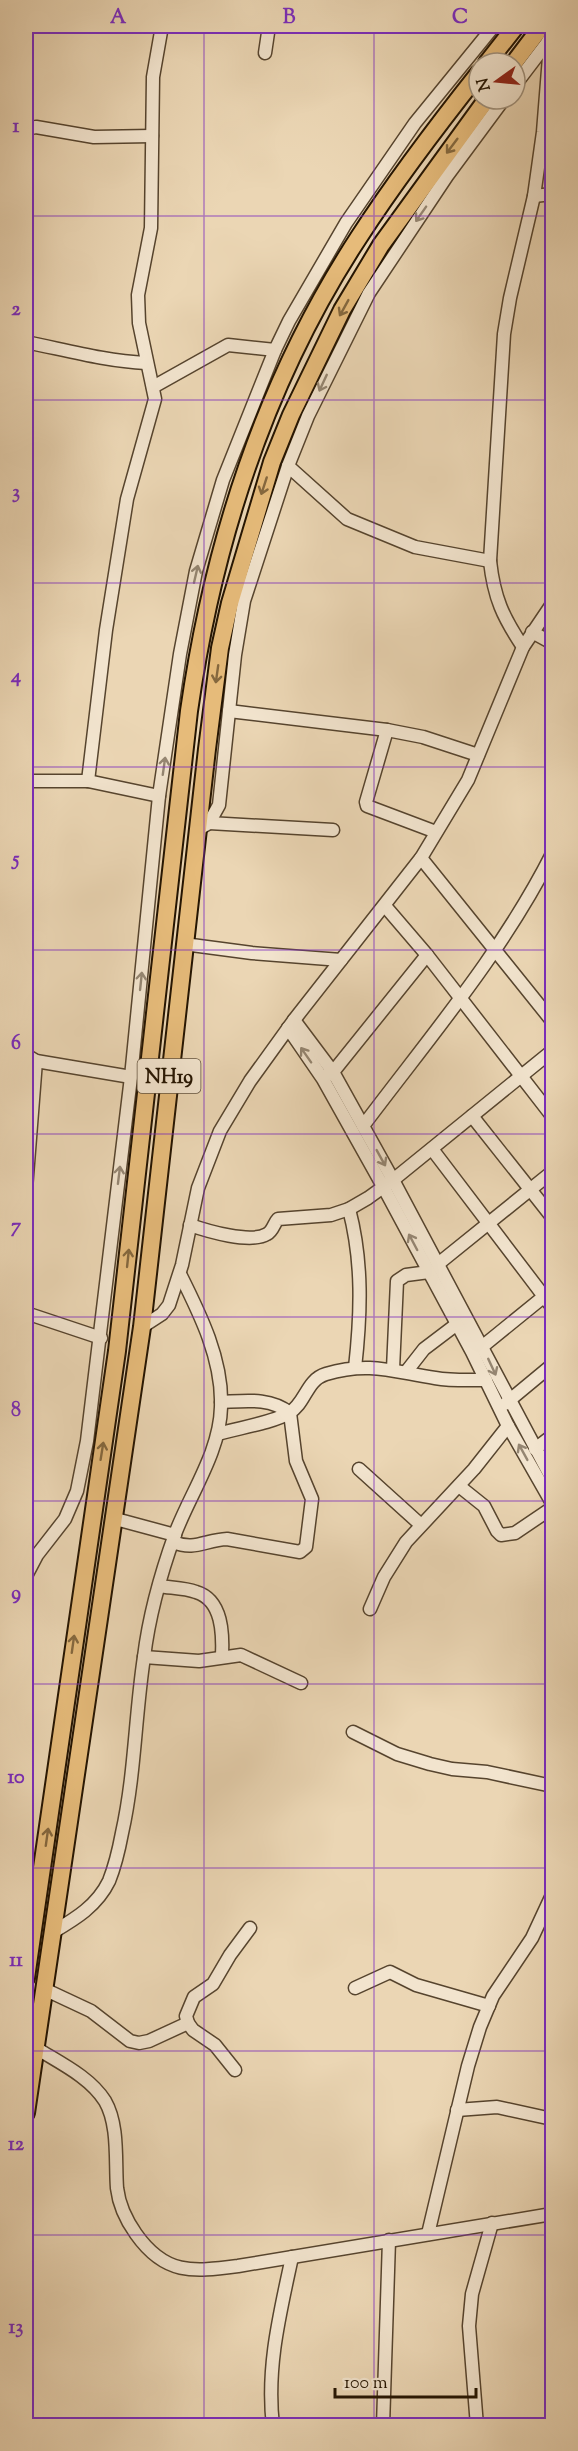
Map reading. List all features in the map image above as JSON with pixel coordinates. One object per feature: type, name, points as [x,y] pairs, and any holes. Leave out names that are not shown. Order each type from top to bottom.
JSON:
[{"type":"highway","points":[[496,51],[516,26]]},
{"type":"highway","points":[[527,52],[548,34]]},
{"type":"highway","name":"NH19","points":[[26,1978],[117,1351],[189,711],[196,664],[218,560],[248,465],[273,400],[328,288],[358,238],[395,184],[467,89]]},
{"type":"highway","name":"NH19","points":[[26,2113],[142,1327],[184,944],[203,827],[220,648],[243,555],[272,462],[291,415],[342,310],[387,236],[478,111]]},
{"type":"street","points":[[88,781],[118,550],[132,480],[153,410],[153,387],[139,323],[138,295],[151,228],[153,77],[162,26]]},
{"type":"street","points":[[265,53],[269,26]]},
{"type":"street","points":[[26,1575],[37,1555],[65,1519],[77,1491],[87,1441],[131,1077],[159,796],[180,654],[196,571],[223,480],[275,350],[289,321],[346,223],[415,123],[494,26]]},
{"type":"street","points":[[527,66],[548,34]]},
{"type":"street","points":[[523,647],[499,607],[493,587],[490,561],[504,334],[534,196],[543,132],[549,57],[548,34]]},
{"type":"street","points":[[203,827],[219,805],[221,794],[235,655],[244,601],[288,466],[330,368],[369,293],[447,176],[495,111]]},
{"type":"street","points":[[26,129],[36,127],[94,138],[152,136]]},
{"type":"street","points":[[534,196],[552,194]]},
{"type":"street","points":[[26,342],[108,360],[146,363]]},
{"type":"street","points":[[153,387],[228,345],[275,350]]},
{"type":"street","points":[[288,466],[347,519],[415,547],[490,561]]},
{"type":"street","points":[[142,1327],[162,1314],[169,1305],[180,1274],[198,1188],[220,1131],[250,1081],[291,1024],[421,858],[468,780],[523,647],[552,604]]},
{"type":"street","points":[[532,632],[552,643]]},
{"type":"street","points":[[229,711],[387,730],[423,737],[478,755]]},
{"type":"street","points":[[387,730],[366,802],[367,806],[436,832]]},
{"type":"street","points":[[26,781],[88,781],[159,796]]},
{"type":"street","points":[[203,827],[333,830]]},
{"type":"street","points":[[363,1126],[495,951],[552,854]]},
{"type":"street","points":[[421,858],[552,1022]]},
{"type":"street","points":[[385,906],[427,955],[552,1116]]},
{"type":"street","points":[[184,944],[252,953],[340,960]]},
{"type":"street","points":[[328,1076],[427,955]]},
{"type":"street","points":[[291,1024],[363,1126],[389,1184]]},
{"type":"street","points":[[190,1225],[224,1234],[258,1237],[267,1234],[279,1219],[331,1215],[349,1209],[389,1184],[523,1077],[552,1051]]},
{"type":"street","points":[[26,1189],[31,1058],[131,1077]]},
{"type":"street","points":[[328,1076],[433,1268],[457,1324],[486,1380],[505,1404],[552,1479]]},
{"type":"street","points":[[472,1116],[552,1217]]},
{"type":"street","points":[[432,1149],[488,1224],[550,1298],[483,1346]]},
{"type":"street","points":[[400,1371],[397,1281],[406,1275],[433,1268],[552,1172]]},
{"type":"street","points":[[349,1209],[356,1235],[360,1289],[360,1323],[355,1368]]},
{"type":"street","points":[[433,1268],[483,1346],[505,1404],[508,1426],[552,1503]]},
{"type":"street","points":[[53,1932],[80,1917],[97,1901],[109,1881],[119,1850],[129,1803],[144,1657],[159,1586],[174,1538],[218,1434],[221,1402],[220,1380],[200,1313],[180,1274]]},
{"type":"street","points":[[26,1313],[101,1338]]},
{"type":"street","points":[[400,1371],[457,1324]]},
{"type":"street","points":[[505,1404],[552,1365]]},
{"type":"street","points":[[218,1434],[290,1413],[303,1399],[311,1382],[318,1377],[355,1368],[400,1371],[436,1379],[486,1380]]},
{"type":"street","points":[[112,1518],[174,1538],[191,1547],[226,1539],[294,1551],[304,1550],[312,1512],[312,1499],[296,1461],[290,1413],[280,1405],[259,1401],[221,1402]]},
{"type":"street","points":[[370,1609],[394,1559],[459,1486],[508,1426]]},
{"type":"street","points":[[535,1449],[552,1436]]},
{"type":"street","points":[[359,1470],[421,1526]]},
{"type":"street","points":[[459,1486],[484,1506],[501,1535],[508,1536],[515,1533],[552,1508]]},
{"type":"street","points":[[159,1586],[196,1592],[207,1597],[214,1606],[220,1621],[222,1657]]},
{"type":"street","points":[[144,1657],[199,1661],[242,1655],[302,1683]]},
{"type":"street","points":[[353,1732],[397,1754],[430,1764],[452,1769],[487,1772],[552,1786]]},
{"type":"street","points":[[428,2234],[468,2066],[489,2006],[510,1969],[532,1938],[552,1895]]},
{"type":"street","points":[[235,2070],[215,2045],[193,2030],[186,2016],[194,1997],[213,1984],[230,1955],[250,1928]]},
{"type":"street","points":[[355,1988],[390,1972],[416,1985],[489,2006]]},
{"type":"street","points":[[44,1989],[91,2011],[130,2041],[139,2043],[149,2041],[188,2023]]},
{"type":"street","points":[[36,2048],[89,2083],[105,2102],[112,2125],[122,2209],[147,2250],[169,2265],[201,2271],[552,2214]]},
{"type":"street","points":[[457,2110],[497,2108],[552,2119]]},
{"type":"street","points":[[477,2426],[469,2326],[472,2294],[492,2223]]},
{"type":"street","points":[[383,2426],[389,2240]]},
{"type":"street","points":[[273,2426],[270,2374],[292,2257]]}]
